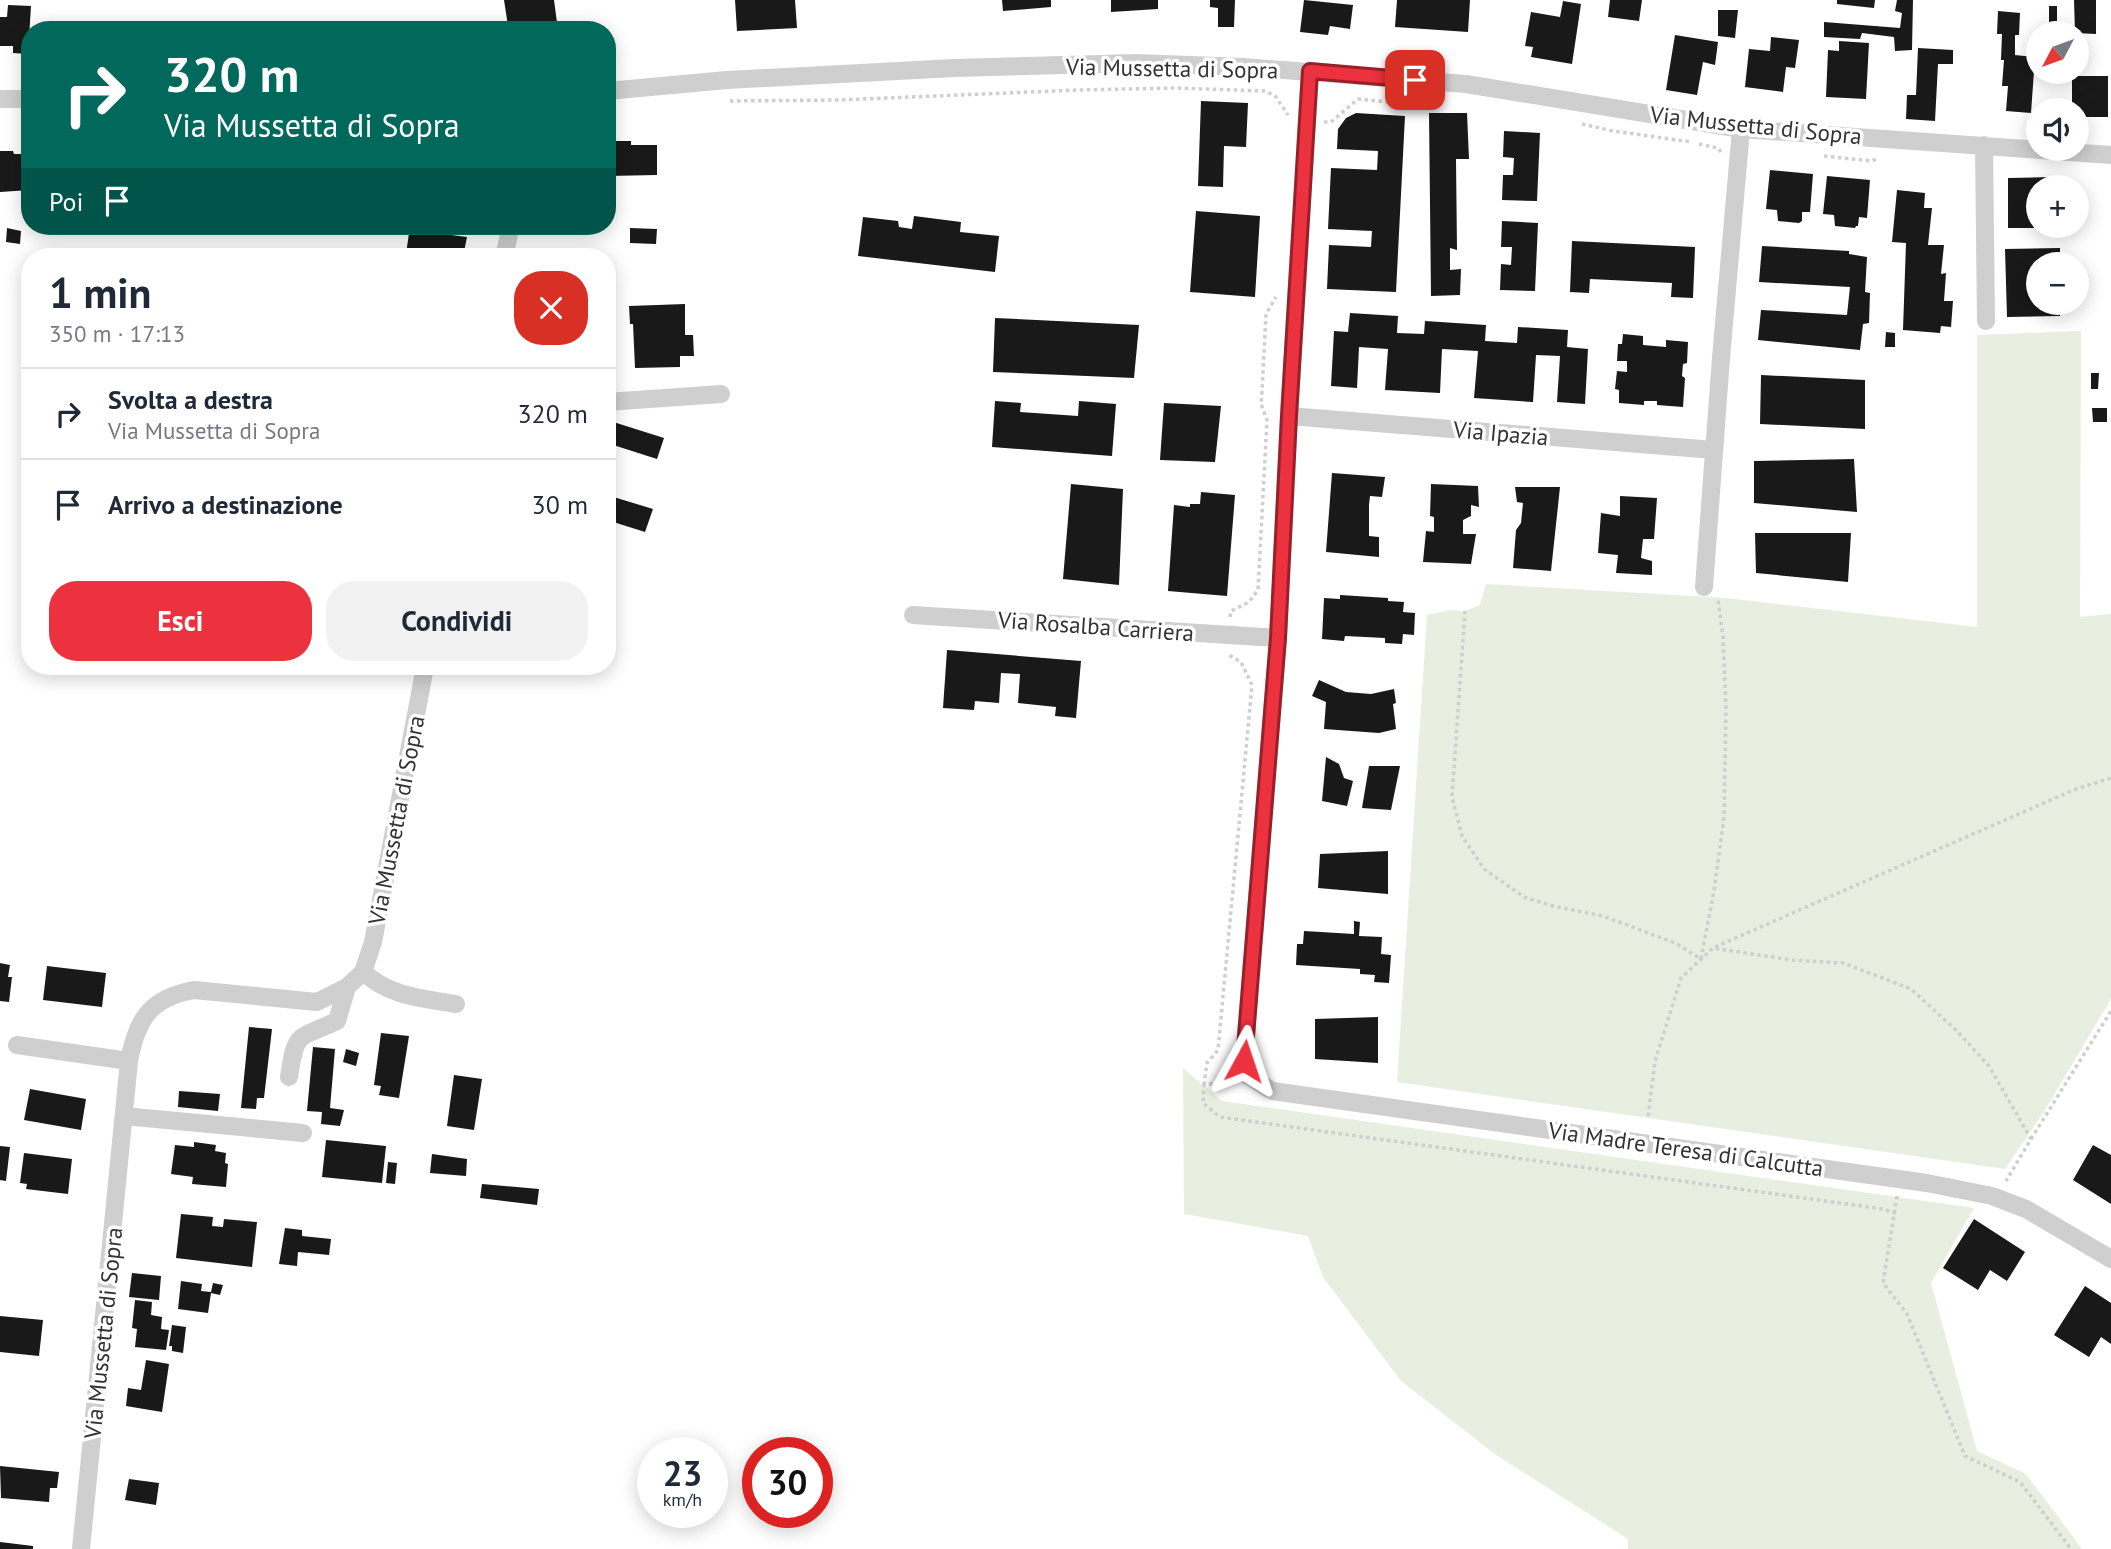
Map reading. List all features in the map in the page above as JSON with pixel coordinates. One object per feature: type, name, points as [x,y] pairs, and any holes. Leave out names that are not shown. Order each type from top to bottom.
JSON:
[{"type":"street","name":"Via Mussetta di Sopra","points":[[616,90],[727,80],[1137,62],[1310,71],[1466,84],[1741,129],[2111,155]]},
{"type":"street","points":[[1250,1077],[1244,1061],[1278,638],[1310,71]]},
{"type":"street","points":[[2,80],[1,99],[21,99]]},
{"type":"street","points":[[1711,592],[1714,450],[1741,129]]},
{"type":"street","points":[[1984,145],[1986,321]]},
{"type":"street","points":[[616,401],[721,394]]},
{"type":"street","name":"Via Ipazia","points":[[1289,416],[1714,450]]},
{"type":"street","name":"Via Rosalba Carriera","points":[[914,615],[1278,638]]},
{"type":"street","name":"Via Mussetta di Sopra","points":[[81,1549],[129,1061],[134,1036],[145,1016],[158,1001],[177,993],[206,991],[317,1002],[347,987],[363,972],[373,942],[423,675]]},
{"type":"street","points":[[363,972],[378,985],[410,997],[456,1004]]},
{"type":"street","points":[[289,1077],[294,1045],[299,1038],[337,1021],[347,987]]},
{"type":"street","points":[[17,1045],[129,1061]]},
{"type":"street","name":"Via Madre Teresa di Calcutta","points":[[1250,1077],[1272,1091],[1900,1180],[1992,1196],[2026,1209],[2111,1259]]},
{"type":"street","points":[[124,1116],[303,1133]]},
{"type":"path","points":[[727,80],[729,101],[839,100],[1027,91],[1175,88],[1266,91],[1276,97],[1290,121],[1307,122],[1331,122],[1358,99],[1408,104],[1430,101]]},
{"type":"path","points":[[1570,122],[1703,144],[1718,148],[1726,160],[1738,161]]},
{"type":"path","points":[[1818,156],[1872,161],[1881,156],[1893,139]]},
{"type":"path","points":[[1277,284],[1276,298],[1266,314],[1261,404],[1267,420],[1258,590],[1249,602],[1231,611],[1226,653],[1241,662],[1252,685],[1218,1051],[1207,1063],[1203,1103],[1220,1117],[1883,1209],[1895,1213]]},
{"type":"path","points":[[1701,960],[1724,818],[1726,709],[1723,637],[1711,592]]},
{"type":"path","points":[[1465,611],[1452,797],[1462,836],[1469,847],[1484,869],[1524,897],[1603,916],[1675,943],[1701,960]]},
{"type":"path","points":[[1648,1116],[1655,1061],[1681,978],[1713,947],[2076,789],[2111,778]]},
{"type":"path","points":[[1713,947],[1792,960],[1843,963],[1911,989],[1957,1031],[1989,1066],[2031,1139]]},
{"type":"path","points":[[2002,1189],[2111,1011]]},
{"type":"path","points":[[1204,1085],[1250,1077]]},
{"type":"path","points":[[1900,1180],[1883,1283],[1907,1314],[1965,1456],[2020,1482],[2071,1549]]},
{"type":"green space","points":[[2081,331],[2080,617],[2111,614],[2111,999],[2045,1110],[2005,1169],[1397,1082],[1427,615],[1450,610],[1465,611],[1480,605],[1486,584],[1726,598],[1977,627],[1977,335]]},
{"type":"green space","points":[[1183,1068],[1222,1101],[1974,1208],[1931,1283],[1977,1451],[2026,1474],[2082,1549],[1628,1549],[1628,1539],[1496,1455],[1401,1381],[1323,1277],[1308,1236],[1184,1214]]},
{"type":"building","points":[[504,0],[554,0],[557,21],[507,21]]},
{"type":"building","points":[[735,0],[795,0],[797,28],[737,31]]},
{"type":"building","points":[[1002,0],[1051,0],[1051,7],[1003,11]]},
{"type":"building","points":[[1111,0],[1158,0],[1158,9],[1111,12]]},
{"type":"building","points":[[1210,0],[1235,0],[1234,27],[1218,27],[1218,8],[1210,7]]},
{"type":"building","points":[[1304,0],[1353,5],[1350,29],[1330,26],[1328,35],[1300,32]]},
{"type":"building","points":[[1397,0],[1470,0],[1468,32],[1395,27]]},
{"type":"building","points":[[1610,0],[1642,0],[1639,21],[1608,17]]},
{"type":"building","points":[[1837,0],[1875,0],[1874,8],[1837,4]]},
{"type":"building","points":[[1897,0],[1913,0],[1912,50],[1895,51],[1894,37],[1862,33],[1860,39],[1824,37],[1824,22],[1900,28],[1902,13],[1895,11]]},
{"type":"building","points":[[2074,0],[2096,0],[2096,34],[2090,34],[2090,21],[2075,21]]},
{"type":"building","points":[[1563,1],[1581,4],[1572,64],[1531,57],[1533,47],[1525,46],[1531,12],[1560,17]]},
{"type":"building","points":[[8,5],[31,6],[30,21],[21,21],[21,54],[13,53],[13,46],[0,46],[0,17],[7,17]]},
{"type":"building","points":[[2049,6],[2057,6],[2057,21],[2049,21]]},
{"type":"building","points":[[1718,10],[1738,10],[1735,38],[1718,36]]},
{"type":"building","points":[[1998,11],[2020,13],[2019,35],[2015,35],[2015,55],[2026,56],[2026,84],[2033,84],[2032,98],[2026,98],[2026,113],[2006,111],[2008,86],[2002,86],[2002,34],[1997,34]]},
{"type":"building","points":[[1675,35],[1718,42],[1715,65],[1703,62],[1697,95],[1666,90]]},
{"type":"building","points":[[1771,37],[1799,40],[1795,68],[1786,67],[1783,92],[1745,87],[1749,49],[1770,51]]},
{"type":"building","points":[[1839,41],[1869,43],[1866,99],[1826,97],[1828,50],[1839,51]]},
{"type":"building","points":[[1918,48],[1953,50],[1953,64],[1938,64],[1935,121],[1906,119],[1907,95],[1916,95]]},
{"type":"building","points":[[2090,76],[2108,76],[2108,117],[2089,117],[2089,98],[2072,98],[2072,84],[2090,84]]},
{"type":"building","points":[[1201,101],[1248,103],[1246,147],[1224,146],[1223,187],[1198,186]]},
{"type":"building","points":[[1356,113],[1405,116],[1396,292],[1327,289],[1329,245],[1371,247],[1372,231],[1328,229],[1331,168],[1377,170],[1378,151],[1337,149],[1338,129],[1346,118]]},
{"type":"building","points":[[1429,113],[1467,113],[1469,159],[1456,159],[1457,250],[1450,248],[1450,270],[1461,269],[1460,295],[1431,296]]},
{"type":"building","points":[[1504,131],[1540,133],[1537,201],[1502,200],[1503,175],[1513,175],[1514,158],[1503,157]]},
{"type":"building","points":[[616,141],[631,141],[631,145],[657,145],[657,175],[616,176]]},
{"type":"building","points":[[0,151],[21,154],[21,191],[0,192]]},
{"type":"building","points":[[1770,170],[1813,174],[1810,212],[1802,212],[1802,221],[1799,223],[1778,221],[1777,210],[1766,209]]},
{"type":"building","points":[[1827,176],[1870,180],[1867,218],[1859,217],[1858,226],[1855,228],[1835,226],[1834,215],[1823,214]]},
{"type":"building","points":[[2008,178],[2026,178],[2026,228],[2008,228]]},
{"type":"building","points":[[1897,190],[1925,193],[1924,208],[1932,208],[1928,245],[1944,245],[1941,274],[1946,273],[1944,301],[1953,301],[1951,327],[1941,326],[1940,333],[1903,330],[1906,243],[1892,242]]},
{"type":"building","points":[[1196,211],[1260,216],[1255,297],[1190,292]]},
{"type":"building","points":[[914,216],[961,222],[960,232],[999,236],[995,272],[858,256],[863,217],[898,221],[899,227],[912,229]]},
{"type":"building","points":[[1502,221],[1538,223],[1535,291],[1500,290],[1501,264],[1511,265],[1512,247],[1501,247]]},
{"type":"building","points":[[7,228],[21,231],[20,244],[6,242]]},
{"type":"building","points":[[630,228],[657,229],[656,244],[630,243]]},
{"type":"building","points":[[409,235],[467,237],[465,248],[407,248]]},
{"type":"building","points":[[1572,241],[1695,247],[1693,298],[1671,297],[1672,283],[1590,279],[1589,293],[1570,292]]},
{"type":"building","points":[[1762,246],[1849,251],[1849,254],[1867,257],[1865,292],[1870,293],[1869,323],[1863,324],[1860,350],[1758,340],[1761,310],[1847,315],[1850,287],[1759,282]]},
{"type":"building","points":[[2060,248],[2060,252],[2026,252],[2026,315],[2060,316],[2007,317],[2005,249]]},
{"type":"building","points":[[685,304],[685,335],[693,335],[694,356],[680,356],[680,367],[635,368],[633,324],[630,324],[629,306]]},
{"type":"building","points":[[1350,313],[1398,316],[1397,333],[1424,334],[1425,321],[1486,325],[1485,341],[1517,343],[1518,327],[1568,330],[1567,347],[1588,349],[1585,404],[1557,402],[1560,356],[1536,355],[1533,402],[1474,398],[1478,351],[1442,349],[1440,393],[1385,390],[1388,349],[1359,347],[1357,388],[1331,386],[1334,331],[1348,332]]},
{"type":"building","points":[[995,318],[1139,325],[1134,378],[993,372]]},
{"type":"building","points":[[1886,332],[1895,333],[1895,347],[1885,347]]},
{"type":"building","points":[[1623,334],[1643,336],[1643,345],[1666,347],[1666,340],[1688,342],[1687,363],[1683,364],[1682,376],[1685,378],[1683,407],[1657,405],[1657,401],[1644,401],[1644,405],[1619,403],[1619,390],[1615,389],[1617,371],[1627,372],[1627,361],[1617,361],[1618,344],[1622,344]]},
{"type":"building","points":[[2091,373],[2099,373],[2098,389],[2091,389]]},
{"type":"building","points":[[1761,375],[1865,380],[1865,429],[1760,424]]},
{"type":"building","points":[[995,401],[1021,403],[1020,412],[1078,416],[1079,401],[1116,404],[1112,456],[992,447]]},
{"type":"building","points":[[1164,403],[1221,406],[1215,462],[1160,460]]},
{"type":"building","points":[[2092,408],[2107,408],[2107,422],[2093,422]]},
{"type":"building","points":[[616,423],[664,438],[657,459],[616,446]]},
{"type":"building","points":[[1854,459],[1857,512],[1754,503],[1754,461]]},
{"type":"building","points":[[1332,473],[1385,477],[1382,497],[1370,496],[1369,505],[1369,536],[1379,537],[1379,557],[1326,552]]},
{"type":"building","points":[[1071,484],[1123,489],[1119,585],[1063,579]]},
{"type":"building","points":[[1431,484],[1478,486],[1479,507],[1471,505],[1471,516],[1463,520],[1463,534],[1476,534],[1471,564],[1423,562],[1426,531],[1434,532],[1434,517],[1430,516]]},
{"type":"building","points":[[1515,487],[1560,487],[1551,571],[1513,568],[1516,530],[1521,523],[1523,503],[1517,502]]},
{"type":"building","points":[[1201,492],[1235,495],[1227,596],[1168,591],[1174,505],[1190,507],[1190,504],[1200,504]]},
{"type":"building","points":[[1620,496],[1657,498],[1654,539],[1643,539],[1641,558],[1652,561],[1652,575],[1616,573],[1618,555],[1598,553],[1601,513],[1620,516]]},
{"type":"building","points":[[616,498],[653,509],[645,532],[616,523]]},
{"type":"building","points":[[1755,533],[1851,533],[1848,582],[1756,573]]},
{"type":"building","points":[[1340,595],[1388,598],[1388,601],[1404,602],[1403,612],[1415,613],[1414,635],[1403,634],[1402,644],[1385,643],[1385,638],[1345,636],[1344,641],[1322,639],[1324,598],[1340,599]]},
{"type":"building","points":[[947,650],[1081,661],[1076,718],[1055,716],[1056,707],[1018,703],[1020,674],[1001,673],[999,703],[975,701],[974,710],[943,708]]},
{"type":"building","points":[[1319,680],[1346,692],[1371,694],[1394,689],[1396,729],[1379,733],[1324,729],[1326,702],[1312,696]]},
{"type":"building","points":[[1326,757],[1339,764],[1344,778],[1353,781],[1347,806],[1322,801]]},
{"type":"building","points":[[1369,766],[1400,766],[1391,810],[1362,808]]},
{"type":"building","points":[[1388,851],[1388,894],[1318,888],[1320,854]]},
{"type":"building","points":[[1354,921],[1360,922],[1359,936],[1382,937],[1381,954],[1391,955],[1389,983],[1374,982],[1375,975],[1360,974],[1360,969],[1296,965],[1297,944],[1303,944],[1304,931],[1354,934]]},
{"type":"building","points":[[0,963],[10,965],[8,977],[12,977],[9,1002],[0,1001]]},
{"type":"building","points":[[47,966],[106,973],[102,1007],[43,1000]]},
{"type":"building","points":[[1378,1017],[1378,1063],[1315,1059],[1315,1019]]},
{"type":"building","points":[[249,1027],[272,1029],[264,1098],[257,1098],[256,1109],[241,1108]]},
{"type":"building","points":[[381,1033],[409,1036],[399,1098],[379,1095],[381,1086],[374,1085]]},
{"type":"building","points":[[313,1047],[335,1049],[330,1108],[344,1110],[340,1126],[321,1124],[322,1112],[307,1111]]},
{"type":"building","points":[[346,1049],[359,1053],[356,1066],[343,1062]]},
{"type":"building","points":[[454,1075],[482,1079],[474,1130],[447,1126]]},
{"type":"building","points":[[30,1089],[86,1099],[81,1130],[24,1120]]},
{"type":"building","points":[[179,1091],[220,1094],[218,1111],[178,1107]]},
{"type":"building","points":[[326,1140],[386,1146],[382,1183],[322,1177]]},
{"type":"building","points":[[194,1142],[216,1145],[215,1151],[226,1153],[226,1187],[192,1184],[193,1177],[171,1174],[175,1145],[194,1147]]},
{"type":"building","points":[[2093,1145],[2111,1155],[2111,1204],[2073,1180]]},
{"type":"building","points":[[0,1146],[10,1147],[6,1181],[0,1180]]},
{"type":"building","points":[[24,1153],[72,1159],[68,1194],[26,1189],[27,1184],[20,1183]]},
{"type":"building","points":[[432,1154],[467,1159],[466,1176],[430,1173]]},
{"type":"building","points":[[388,1162],[397,1163],[395,1184],[386,1183]]},
{"type":"building","points":[[482,1184],[539,1189],[537,1205],[480,1198]]},
{"type":"building","points":[[181,1214],[213,1217],[212,1226],[223,1227],[224,1219],[257,1222],[252,1267],[176,1258]]},
{"type":"building","points":[[1974,1219],[2025,1252],[2007,1281],[1990,1270],[1978,1290],[1943,1268]]},
{"type":"building","points":[[285,1228],[302,1230],[302,1236],[331,1239],[329,1255],[298,1252],[297,1266],[279,1264]]},
{"type":"building","points":[[132,1273],[161,1276],[159,1300],[129,1297]]},
{"type":"building","points":[[181,1281],[202,1284],[201,1291],[211,1292],[213,1283],[223,1285],[220,1295],[211,1293],[208,1313],[178,1309]]},
{"type":"building","points":[[2085,1286],[2111,1303],[2111,1344],[2101,1337],[2089,1357],[2054,1335]]},
{"type":"building","points":[[135,1300],[152,1302],[151,1315],[162,1317],[161,1329],[169,1330],[166,1350],[135,1347],[137,1329],[132,1328]]},
{"type":"building","points":[[0,1316],[43,1320],[39,1356],[0,1352]]},
{"type":"building","points":[[172,1325],[186,1327],[183,1353],[172,1351],[172,1346],[169,1346]]},
{"type":"building","points":[[146,1360],[169,1364],[162,1412],[126,1406],[128,1388],[141,1390]]},
{"type":"building","points":[[0,1466],[59,1472],[57,1488],[50,1488],[49,1502],[1,1498]]},
{"type":"building","points":[[129,1479],[159,1483],[156,1505],[125,1500]]},
{"type":"building","points":[[0,1542],[33,1546],[33,1549],[0,1549]]},
{"type":"route","points":[[1244,1061],[1278,638],[1310,71],[1415,80]]}]
